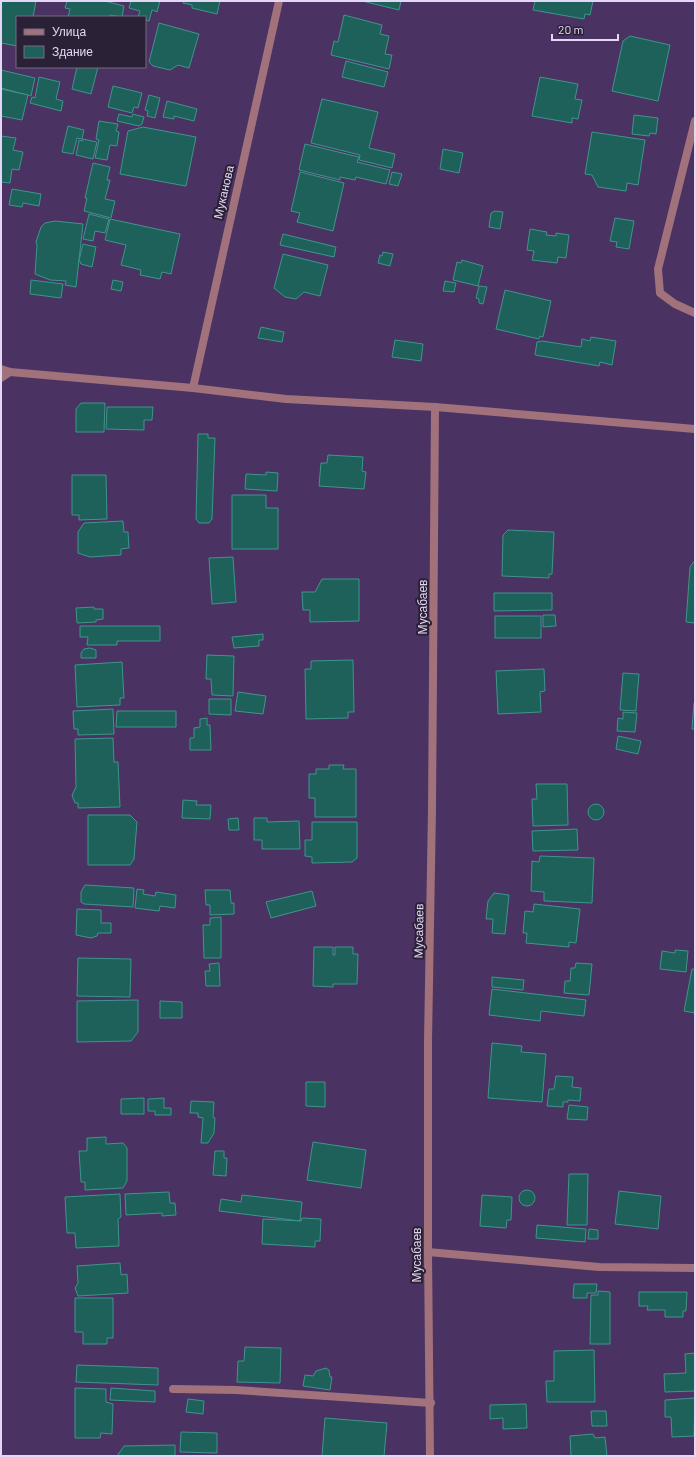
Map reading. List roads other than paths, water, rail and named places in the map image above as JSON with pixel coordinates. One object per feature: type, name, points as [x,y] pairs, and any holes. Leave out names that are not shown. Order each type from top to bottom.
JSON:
[{"type":"street","name":"Муканова","points":[[193,388],[279,1]]},
{"type":"street","points":[[695,121],[658,269],[660,293],[675,304],[695,313]]},
{"type":"street","points":[[1,369],[10,372],[193,388],[286,399],[367,402],[695,429]]},
{"type":"street","points":[[1,378],[10,372]]},
{"type":"street","name":"Мусабаев","points":[[430,1456],[428,1252],[435,407]]},
{"type":"street","points":[[428,1252],[599,1267],[695,1268]]},
{"type":"street","points":[[172,1389],[236,1390],[430,1403]]}]
